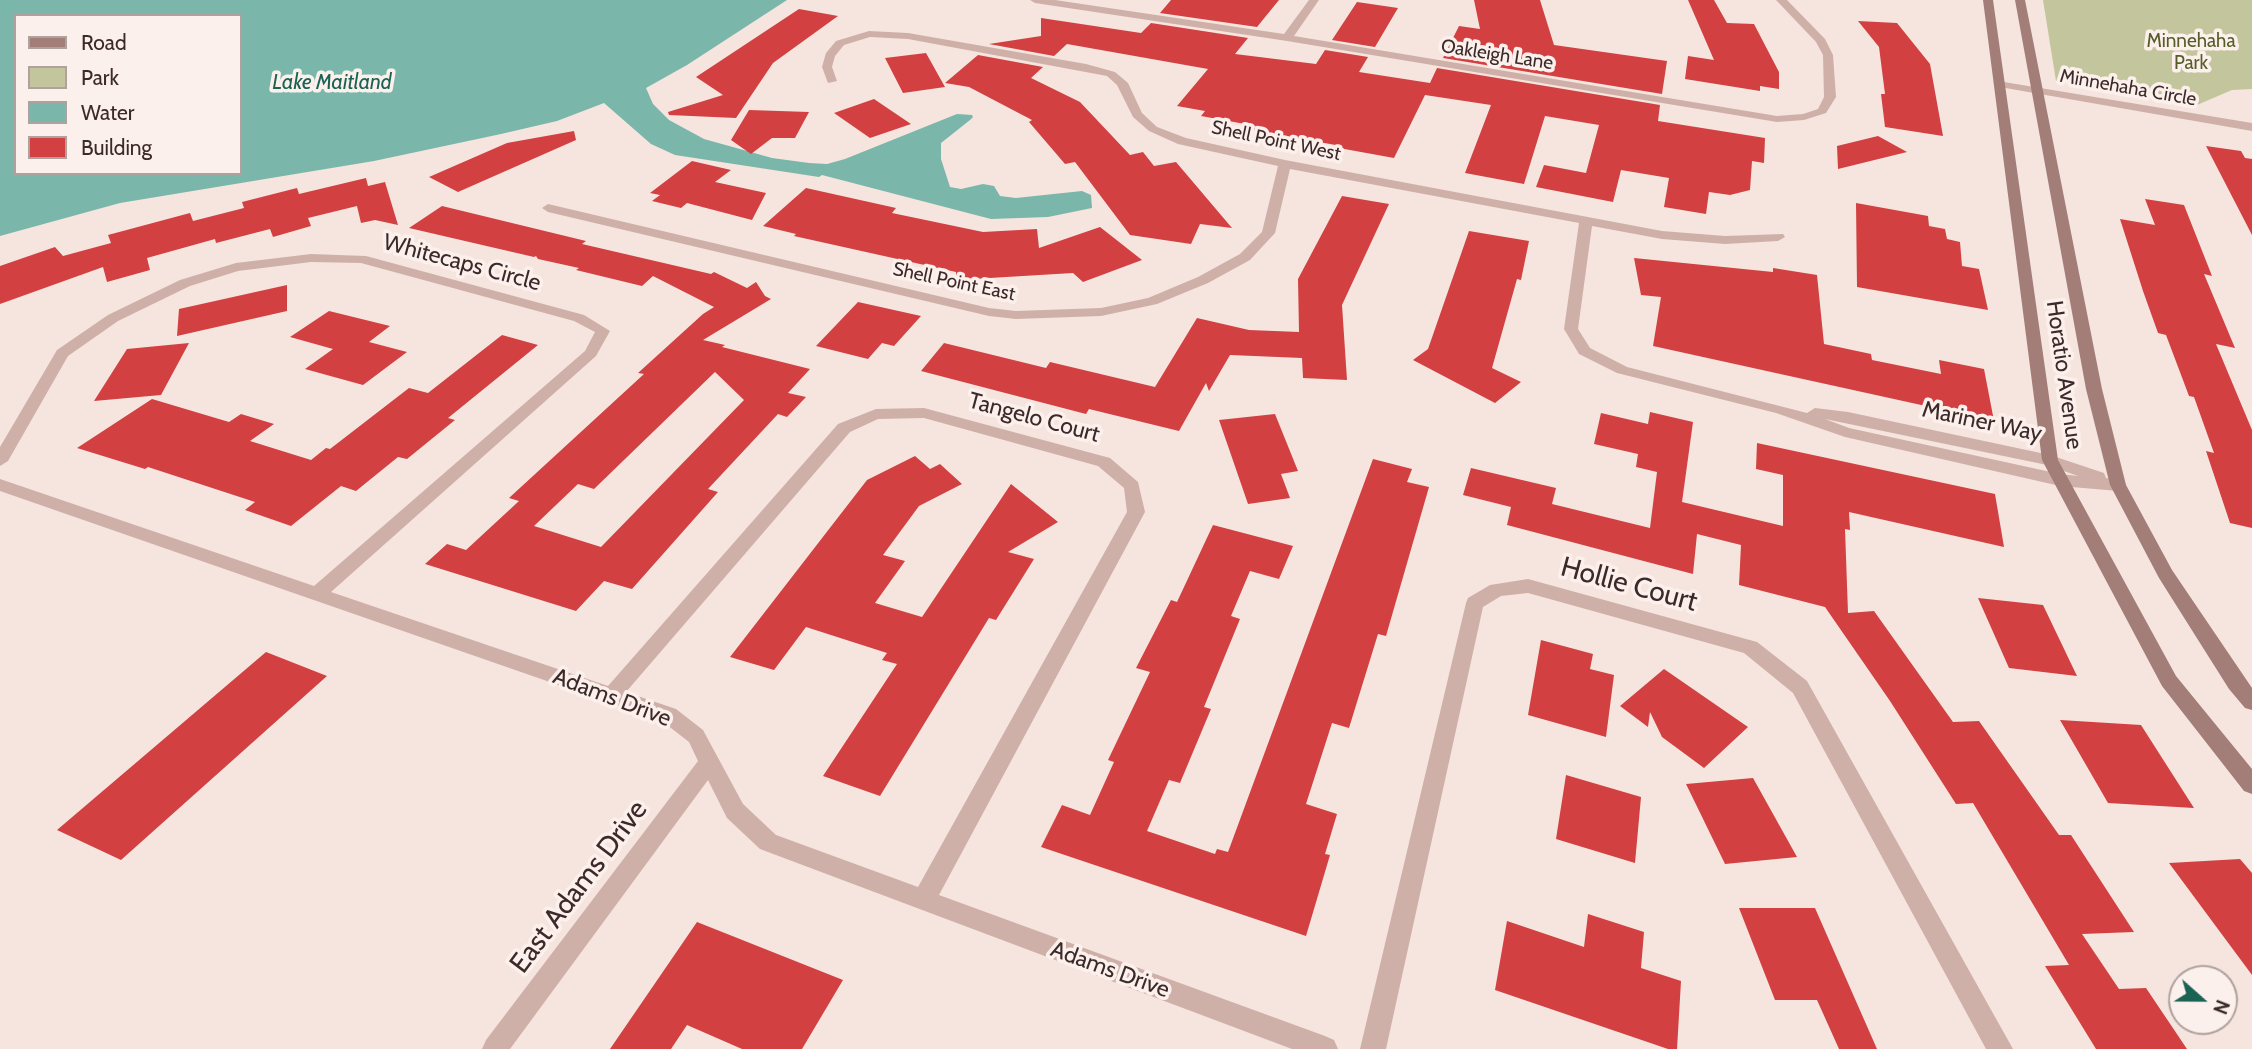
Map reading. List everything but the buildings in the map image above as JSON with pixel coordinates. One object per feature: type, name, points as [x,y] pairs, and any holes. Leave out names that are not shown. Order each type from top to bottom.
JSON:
[{"type":"main road","name":"Horatio Avenue","points":[[1988,0],[2050,460],[2169,681],[2252,785]]},
{"type":"main road","name":"Horatio Avenue","points":[[2020,0],[2094,389],[2118,485],[2165,573],[2236,683],[2252,702]]},
{"type":"street","name":"Oakleigh Lane","points":[[1035,0],[1287,38],[1777,119],[1804,117],[1822,111],[1830,97],[1828,55],[1821,41],[1780,0]]},
{"type":"street","points":[[1287,38],[1314,0]]},
{"type":"street","name":"Shell Point West","points":[[832,81],[827,67],[830,55],[841,43],[869,34],[908,36],[1086,67],[1111,74],[1122,83],[1137,115],[1153,129],[1182,141],[1285,164],[1662,235],[1725,240],[1778,237]]},
{"type":"street","name":"Minnehaha Circle","points":[[1998,84],[2252,127]]},
{"type":"street","name":"Shell Point East","points":[[548,208],[989,312],[1030,315],[1101,312],[1152,301],[1203,280],[1245,257],[1268,233],[1285,164]]},
{"type":"street","name":"Mariner Way","points":[[1587,222],[1571,329],[1584,351],[1622,370],[1780,409],[1844,432],[2060,480],[2118,485]]},
{"type":"street","name":"Whitecaps Circle","points":[[0,461],[62,353],[113,318],[185,283],[236,267],[311,258],[361,259],[579,318],[603,331],[591,352],[317,593]]},
{"type":"street","name":"Mariner Way","points":[[1780,409],[1848,417],[2050,460],[2118,485]]},
{"type":"street","name":"Tangelo Court","points":[[612,695],[844,428],[876,414],[924,413],[1104,463],[1132,486],[1136,512],[923,901]]},
{"type":"street","name":"Adams Drive","points":[[0,485],[669,715],[696,736],[735,810],[768,842],[1325,1049]]},
{"type":"street","name":"Hollie Court","points":[[1373,1049],[1475,603],[1497,590],[1528,586],[1751,647],[1800,687],[2000,1049]]},
{"type":"street","name":"East Adams Drive","points":[[495,1049],[710,761]]},
{"type":"green space","name":"Minnehaha Park","points":[[2043,0],[2252,0],[2252,89],[2232,90],[2197,105],[2056,81]]},
{"type":"water","name":"Lake Maitland","points":[[0,0],[787,0],[687,65],[646,88],[653,104],[669,120],[704,139],[772,158],[827,164],[957,114],[972,115],[970,120],[941,143],[941,159],[950,187],[961,189],[983,184],[994,186],[1000,196],[1016,198],[1082,191],[1091,195],[1092,208],[1048,217],[991,219],[822,175],[819,177],[675,155],[651,144],[604,103],[557,121],[374,161],[120,203],[0,236]]}]
